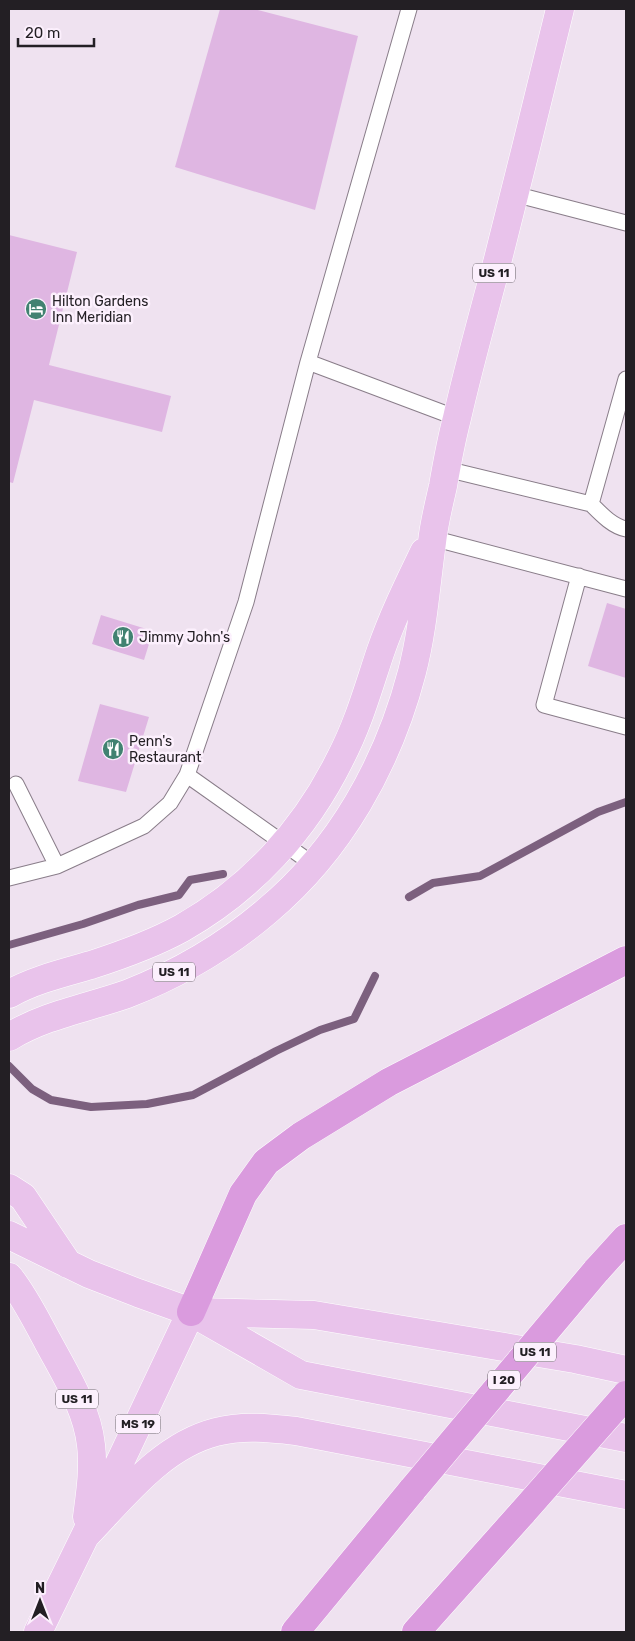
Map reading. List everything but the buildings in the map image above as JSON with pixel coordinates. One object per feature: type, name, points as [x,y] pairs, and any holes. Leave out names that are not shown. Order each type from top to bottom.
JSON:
[{"type":"highway","points":[[191,1312],[243,1194],[266,1162],[301,1136],[389,1082],[626,960]]},
{"type":"highway","name":"I 20","points":[[295,1632],[596,1271],[626,1238]]},
{"type":"highway","points":[[416,1632],[626,1395]]},
{"type":"main road","name":"US 11","points":[[9,1037],[24,1027],[128,993],[172,974],[231,939],[266,913],[291,890],[337,836],[357,806],[379,763],[398,717],[412,671],[424,604],[432,538],[457,418],[560,9]]},
{"type":"main road","name":"US 11","points":[[9,994],[37,982],[140,948],[182,928],[222,902],[258,872],[285,844],[318,800],[341,758],[362,710],[380,651],[403,594],[432,538]]},
{"type":"main road","points":[[9,1188],[23,1197],[69,1265]]},
{"type":"main road","points":[[9,1235],[69,1265]]},
{"type":"main road","points":[[9,1263],[102,1279]]},
{"type":"main road","name":"US 11","points":[[69,1265],[191,1312],[314,1315],[566,1357],[626,1370]]},
{"type":"main road","name":"US 11","points":[[9,1277],[22,1292],[63,1370],[86,1420],[91,1445],[91,1477],[86,1536],[38,1632]]},
{"type":"main road","points":[[191,1312],[301,1375],[626,1438]]},
{"type":"main road","name":"MS 19","points":[[86,1536],[191,1312]]},
{"type":"main road","points":[[86,1536],[152,1467],[196,1439],[216,1432],[237,1428],[296,1431],[626,1495]]},
{"type":"lane","points":[[9,878],[57,866],[144,826],[170,803],[188,775],[246,602],[308,362],[409,9]]},
{"type":"lane","points":[[514,194],[626,223]]},
{"type":"lane","points":[[308,362],[457,418]]},
{"type":"lane","points":[[591,504],[626,379]]},
{"type":"lane","points":[[446,469],[591,504],[602,515],[626,530]]},
{"type":"lane","points":[[432,538],[626,589]]},
{"type":"lane","points":[[578,576],[544,705],[626,727]]},
{"type":"lane","points":[[188,775],[314,865]]},
{"type":"lane","points":[[16,784],[57,866]]},
{"type":"waterway","points":[[409,897],[433,883],[480,876],[598,812],[626,802]]},
{"type":"waterway","points":[[9,945],[83,924],[138,905],[179,895],[190,880],[223,874]]},
{"type":"waterway","points":[[9,1066],[32,1089],[51,1100],[91,1107],[147,1104],[193,1095],[320,1030],[354,1019],[375,976]]},
{"type":"place","name":"Hilton Gardens Inn Meridian","points":[[36,309]]},
{"type":"place","name":"Jimmy John's","points":[[123,637]]},
{"type":"place","name":"Penn's Restaurant","points":[[113,749]]}]
